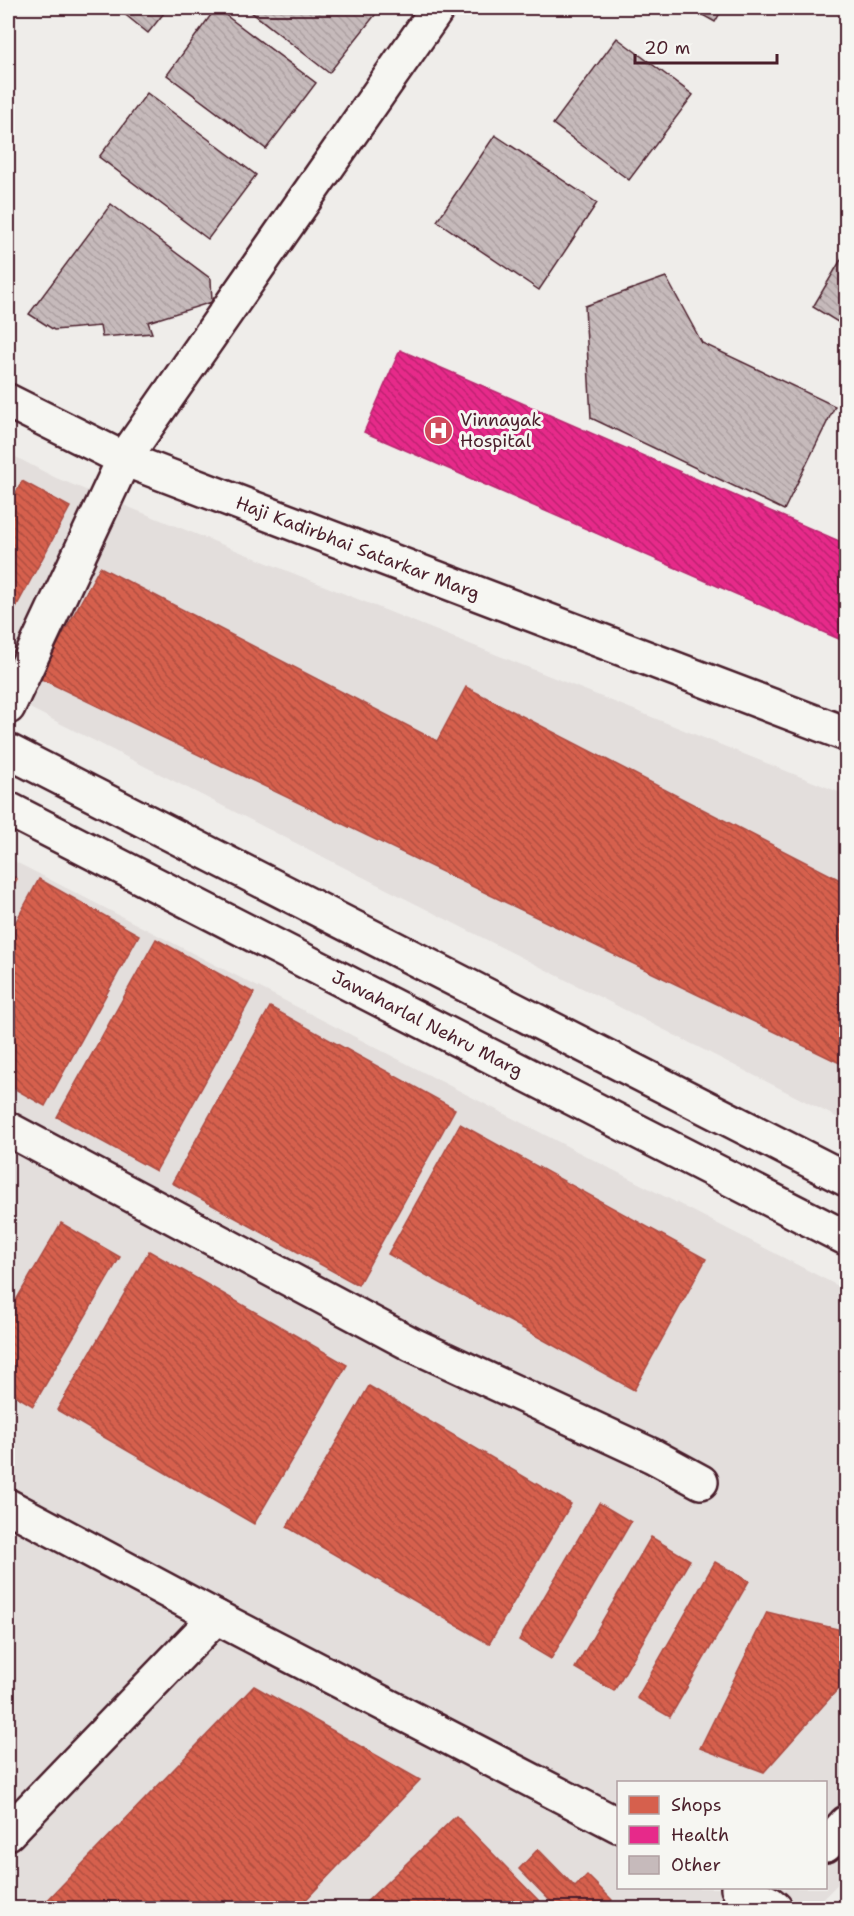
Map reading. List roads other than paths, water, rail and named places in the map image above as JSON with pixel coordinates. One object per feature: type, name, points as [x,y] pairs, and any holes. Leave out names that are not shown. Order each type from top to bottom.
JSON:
[{"type":"street","points":[[8,707],[124,459],[438,8]]},
{"type":"street","name":"Haji Kadirbhai Satarkar Marg","points":[[8,401],[124,459],[846,734]]},
{"type":"street","points":[[8,751],[846,1179]]},
{"type":"street","name":"Jawaharlal Nehru Marg","points":[[8,809],[846,1238]]},
{"type":"street","points":[[8,1129],[411,1344],[652,1456],[701,1482]]},
{"type":"street","points":[[8,1506],[617,1825]]},
{"type":"street","points":[[8,1833],[216,1617]]},
{"type":"street","points":[[827,1843],[846,1823]]},
{"type":"street","points":[[743,1889],[773,1902]]},
{"type":"place","name":"Vinnayak Hospital","points":[[439,430]]}]
